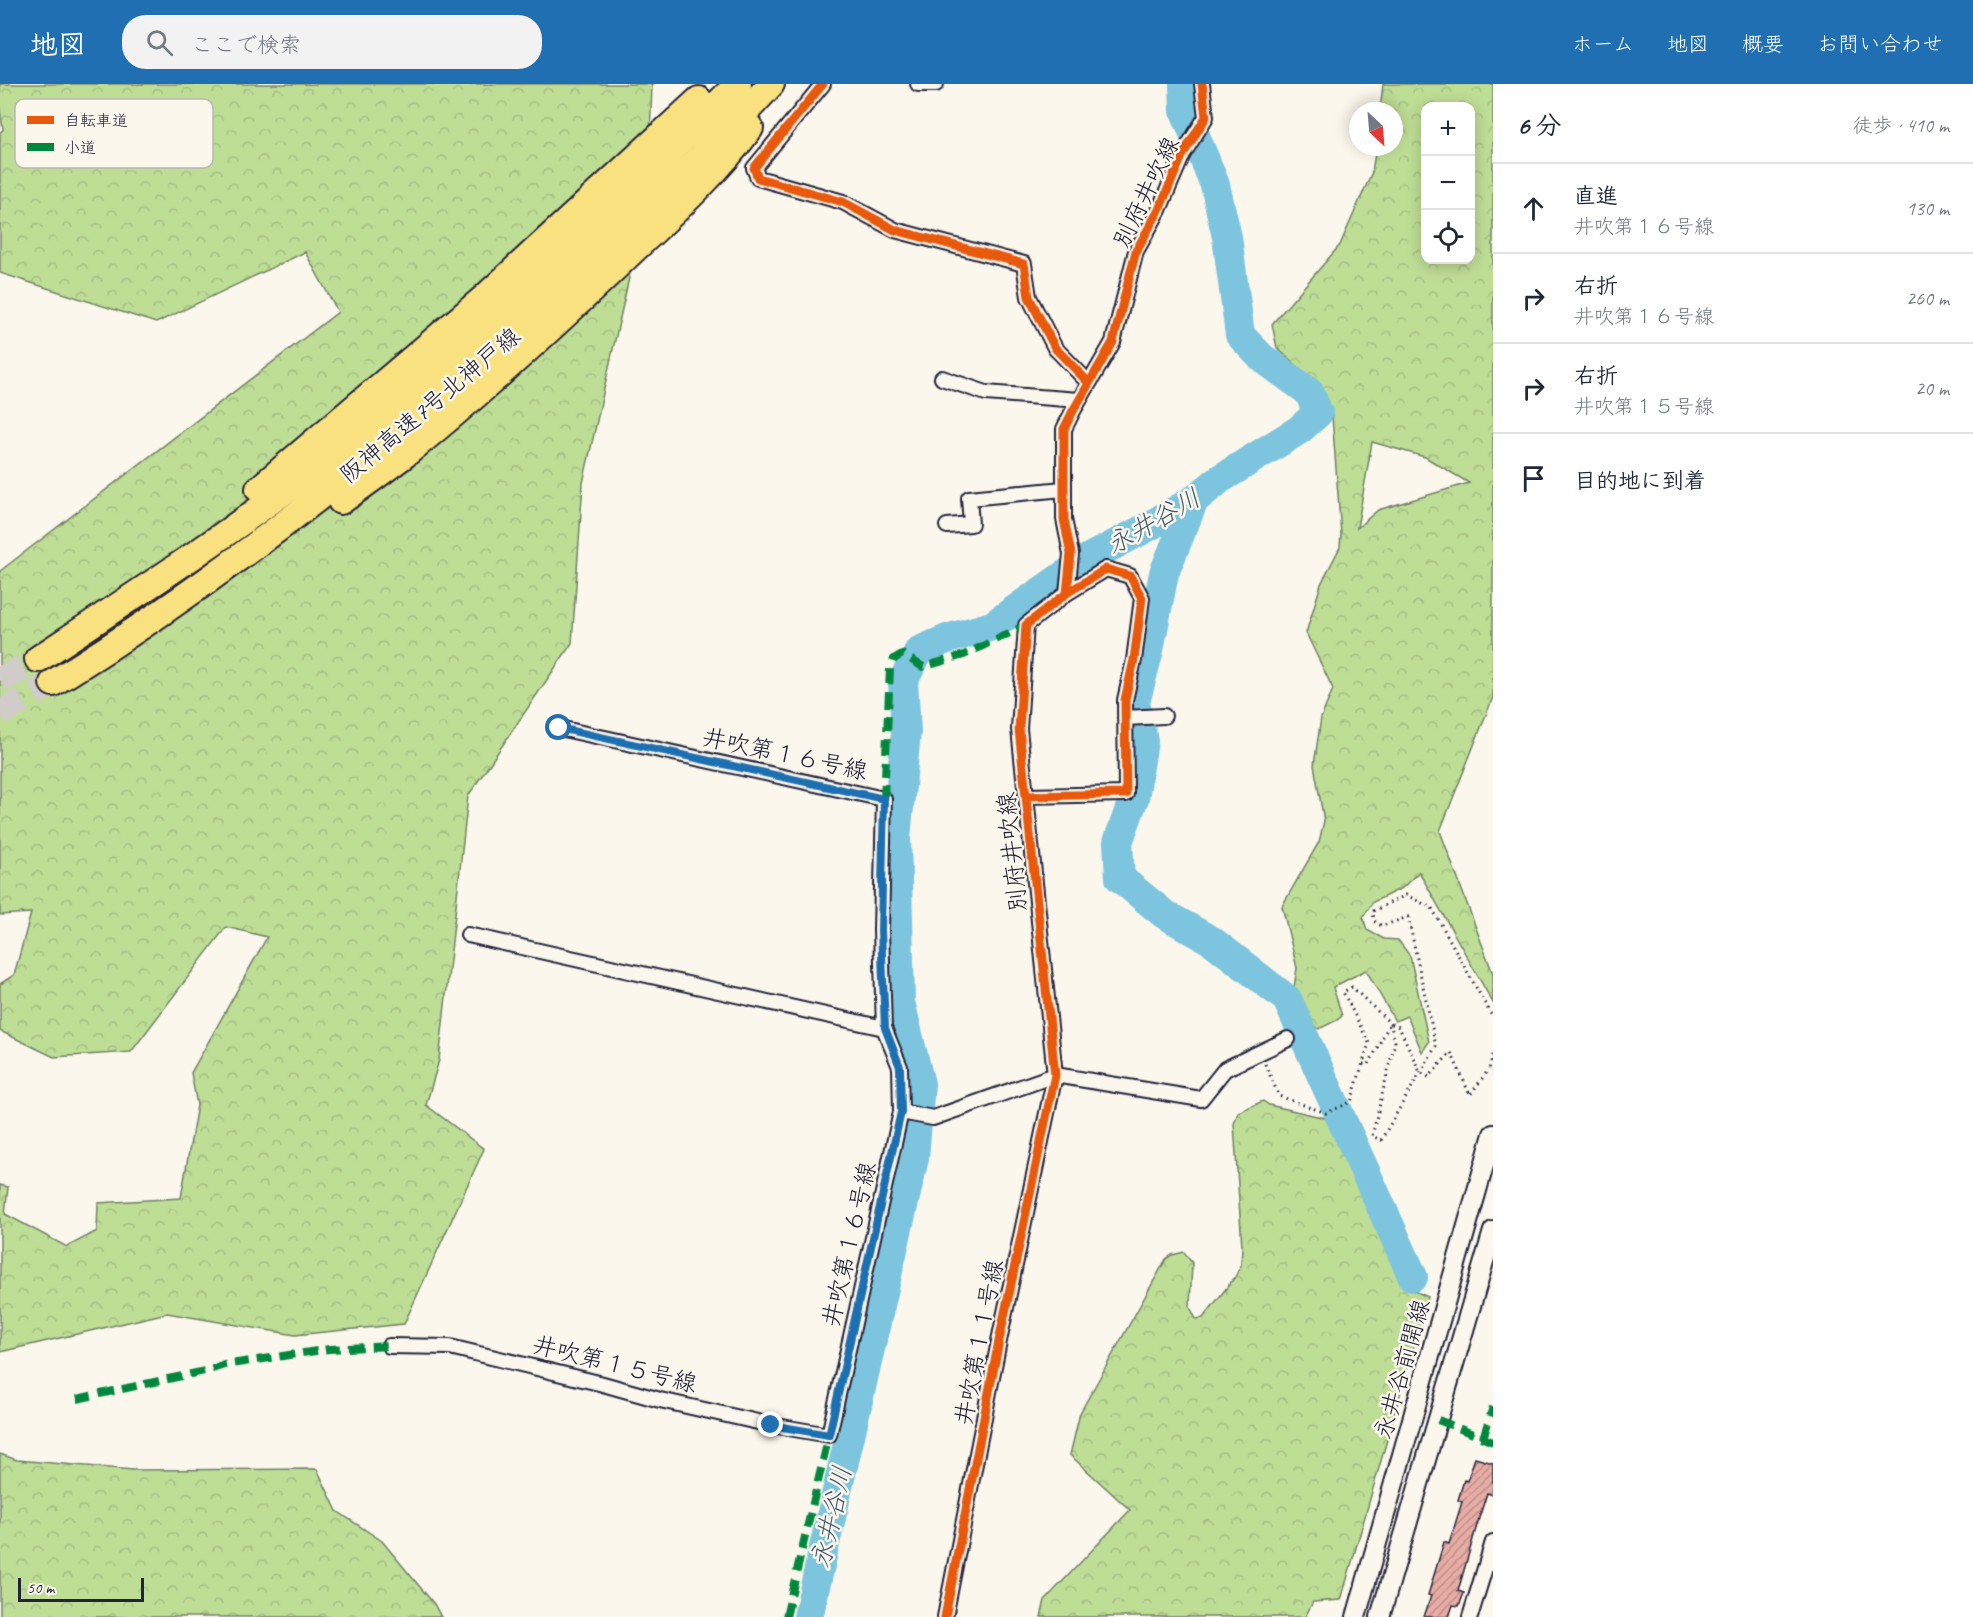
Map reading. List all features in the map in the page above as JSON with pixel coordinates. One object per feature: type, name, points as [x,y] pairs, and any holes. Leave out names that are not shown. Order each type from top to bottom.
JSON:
[{"type":"highway","points":[[96,621],[239,505],[482,300],[678,118],[719,84]]},
{"type":"highway","name":"阪神高速7号北神戸線","points":[[38,659],[249,517],[328,457],[406,393],[564,253],[738,84]]},
{"type":"highway","name":"阪神高速7号北神戸線","points":[[53,683],[191,593],[264,539],[423,414],[581,273],[706,152],[771,84]]},
{"type":"highway","points":[[113,646],[242,569],[403,456],[584,297],[692,194],[737,145],[782,84]]},
{"type":"street","points":[[823,84],[754,168],[758,178],[843,202],[895,230],[1024,264],[1029,297],[1055,348],[1089,383]]},
{"type":"street","points":[[918,84],[936,84]]},
{"type":"street","name":"別府井吹線","points":[[1055,1075],[1019,729],[1026,625],[1068,593],[1071,554],[1064,519],[1064,429],[1113,342],[1136,250],[1159,210],[1183,154],[1206,117],[1202,84]]},
{"type":"street","points":[[942,378],[986,393],[1079,400]]},
{"type":"street","points":[[947,526],[971,524],[969,498],[1063,489]]},
{"type":"street","points":[[1026,796],[1126,794],[1135,718],[1125,700],[1134,660],[1142,598],[1130,576],[1107,569],[1068,593]]},
{"type":"street","points":[[1135,718],[1164,716]]},
{"type":"street","name":"井吹第１６号線","points":[[559,728],[884,799],[881,930],[885,1028],[900,1067],[905,1113],[829,1435]]},
{"type":"street","points":[[468,934],[885,1028]]},
{"type":"street","points":[[905,1113],[933,1118],[1055,1075],[1201,1099],[1225,1069],[1288,1039]]},
{"type":"street","name":"井吹第１１号線","points":[[945,1617],[999,1341],[1055,1075]]},
{"type":"street","name":"永井谷前開線","points":[[1356,1617],[1493,1134]]},
{"type":"street","name":"永井谷前開線","points":[[1380,1617],[1493,1231]]},
{"type":"street","name":"井吹第１５号線","points":[[389,1346],[450,1347],[660,1400],[771,1425],[829,1435]]},
{"type":"street","points":[[1470,1617],[1493,1542]]},
{"type":"path","points":[[1390,1023],[1395,1042],[1372,1136],[1381,1140],[1436,1046],[1408,917],[1382,926],[1374,921],[1373,911],[1406,895],[1432,908],[1493,1018]]},
{"type":"path","points":[[1260,1053],[1279,1096],[1326,1113],[1351,1102],[1369,1043],[1343,992],[1352,987],[1390,1023],[1399,1027],[1420,1072],[1429,1077],[1451,1052],[1470,1095],[1491,1069],[1493,1055]]},
{"type":"path","points":[[1363,1064],[1370,1064],[1390,1023]]},
{"type":"green space","points":[[0,84],[652,84],[648,193],[583,483],[572,643],[468,796],[439,1060],[426,1105],[484,1149],[404,1324],[295,1335],[167,1313],[0,1352],[0,1185],[8,1187],[5,1214],[67,1247],[97,1231],[98,1203],[181,1198],[197,1105],[191,1073],[267,937],[226,927],[131,1052],[54,1057],[0,1031],[0,984],[14,975],[31,913],[0,915],[0,571],[338,312],[305,252],[156,323],[0,273],[0,132],[3,130]]},
{"type":"green space","points":[[1383,84],[1493,84],[1493,697],[1440,831],[1493,974],[1493,1003],[1419,872],[1402,888],[1373,902],[1363,917],[1367,930],[1384,939],[1398,940],[1410,956],[1429,1042],[1422,1052],[1407,1016],[1395,1021],[1366,970],[1333,987],[1342,1016],[1319,1029],[1309,1022],[1293,994],[1297,968],[1282,906],[1319,842],[1324,821],[1314,765],[1321,718],[1333,689],[1306,633],[1321,584],[1340,547],[1341,534],[1332,416],[1306,374],[1277,348],[1272,324],[1340,245],[1372,172],[1375,156],[1403,156],[1403,102],[1381,102]],"holes":[[[1372,442],[1425,457],[1469,483],[1378,510],[1357,528]]]},
{"type":"green space","points":[[1263,1101],[1269,1105],[1334,1120],[1410,1289],[1428,1297],[1341,1600],[1313,1602],[1305,1617],[1041,1617],[1045,1600],[1130,1510],[1070,1455],[1080,1413],[1166,1259],[1184,1252],[1192,1263],[1190,1307],[1196,1319],[1203,1318],[1235,1277],[1241,1265],[1242,1246],[1234,1124],[1238,1112]]},
{"type":"green space","points":[[0,1454],[17,1460],[133,1470],[317,1469],[337,1511],[382,1541],[434,1604],[441,1617],[0,1617]]},
{"type":"building","points":[[1475,1458],[1493,1463],[1493,1495],[1487,1493],[1479,1518],[1458,1591],[1464,1593],[1459,1606],[1453,1605],[1449,1617],[1424,1617],[1431,1596],[1428,1595],[1444,1542],[1449,1544],[1462,1502],[1458,1500],[1464,1480],[1467,1481]]},
{"type":"waterway","name":"永井谷川","points":[[808,1617],[914,1158],[920,1084],[900,1002],[896,838],[906,732],[903,681],[919,651],[947,639],[992,626],[1089,558],[1194,500],[1220,479],[1299,430],[1318,413],[1309,392],[1261,357],[1240,335],[1227,237],[1215,185],[1185,111],[1184,84]]},
{"type":"waterway","points":[[1194,500],[1164,573],[1149,650],[1135,702],[1143,741],[1134,798],[1118,842],[1120,878],[1164,914],[1212,941],[1287,999],[1413,1277]]},
{"type":"tunnel","points":[[0,680],[38,659]]},
{"type":"tunnel","points":[[0,713],[53,683]]},
{"type":"marked path","points":[[884,799],[890,669],[894,659],[902,654],[923,667],[964,655],[1026,625]]},
{"type":"marked path","points":[[77,1399],[224,1365],[329,1349],[389,1346]]},
{"type":"marked path","points":[[1483,1438],[1493,1407]]},
{"type":"marked path","points":[[1438,1420],[1493,1442]]},
{"type":"marked path","points":[[786,1617],[829,1435]]},
{"type":"cycle path","points":[[823,84],[754,168],[758,178],[843,202],[895,230],[1024,264],[1029,297],[1055,348],[1089,383]]},
{"type":"cycle path","points":[[1067,593],[1071,554],[1064,519],[1064,429],[1113,342],[1136,251],[1159,210],[1183,154],[1206,117],[1202,84]]},
{"type":"cycle path","points":[[945,1617],[999,1341],[1055,1075],[1019,729],[1026,625],[1067,593],[1106,569],[1130,576],[1142,598],[1134,660],[1125,700],[1126,794],[1026,796]]},
{"type":"route","points":[[559,728],[884,799],[881,930],[885,1028],[900,1067],[901,1112],[829,1435],[771,1425]]}]
